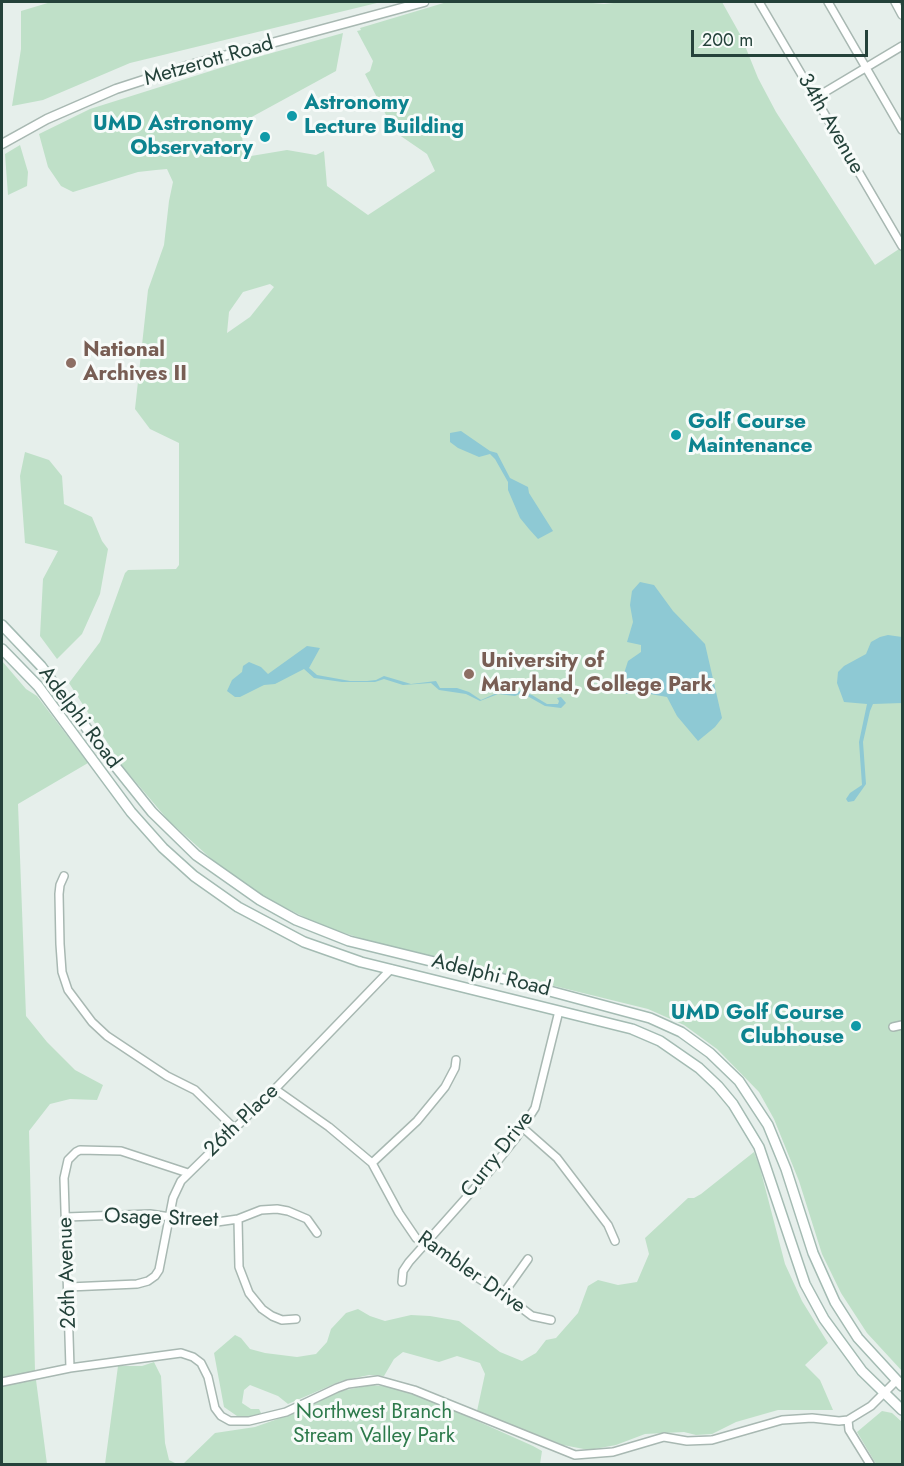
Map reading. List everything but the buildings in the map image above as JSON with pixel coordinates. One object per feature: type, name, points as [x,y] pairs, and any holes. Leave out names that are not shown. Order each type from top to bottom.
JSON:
[{"type":"main road","name":"Adelphi Road","points":[[2,625],[40,666],[152,812],[196,855],[243,890],[296,920],[349,941],[627,1011],[674,1029],[710,1053],[739,1081],[768,1125],[786,1169],[813,1253],[835,1302],[858,1338],[900,1383]]},
{"type":"main road","name":"Adelphi Road","points":[[2,649],[38,686],[131,812],[181,866],[222,898],[291,936],[358,961],[632,1029],[660,1041],[693,1064],[726,1095],[741,1115],[759,1147],[793,1250],[814,1302],[832,1332],[854,1362],[903,1410]]},
{"type":"street","name":"Metzerott Road","points":[[2,144],[47,119],[116,89],[190,66],[424,2]]},
{"type":"street","name":"34th Avenue","points":[[759,2],[902,246]]},
{"type":"street","points":[[828,2],[903,130]]},
{"type":"street","points":[[895,2],[903,15]]},
{"type":"street","points":[[816,98],[903,46]]},
{"type":"street","points":[[64,876],[59,894],[60,944],[62,972],[68,990],[92,1022],[107,1036],[167,1076],[195,1090],[234,1128]]},
{"type":"street","name":"26th Place","points":[[69,1287],[148,1281],[157,1273],[176,1190],[188,1173],[275,1089],[391,969]]},
{"type":"street","name":"Curry Drive","points":[[402,1282],[403,1271],[489,1172],[523,1128],[535,1108],[559,1011]]},
{"type":"street","points":[[893,1027],[903,1025]]},
{"type":"street","points":[[372,1163],[417,1121],[438,1097],[455,1068],[456,1060]]},
{"type":"street","name":"Rambler Drive","points":[[275,1089],[329,1127],[372,1163],[416,1238],[503,1294],[532,1316],[551,1320]]},
{"type":"street","points":[[523,1128],[557,1158],[608,1225],[615,1241]]},
{"type":"street","name":"26th Avenue","points":[[70,1368],[64,1178],[68,1160],[76,1152],[85,1149],[130,1152],[188,1173]]},
{"type":"street","name":"Osage Street","points":[[66,1217],[150,1214],[209,1222],[238,1219],[261,1210],[288,1211],[307,1219],[317,1233]]},
{"type":"street","points":[[238,1219],[239,1267],[249,1293],[262,1309],[272,1316],[282,1320],[296,1319]]},
{"type":"street","points":[[503,1294],[528,1259]]},
{"type":"street","points":[[2,1382],[70,1368],[174,1353],[187,1355],[200,1361],[207,1372],[214,1404],[225,1419],[237,1422],[268,1417],[292,1410],[348,1384],[378,1380],[432,1397],[575,1455],[612,1452],[664,1437],[687,1441],[712,1440],[782,1420],[812,1418],[848,1420],[872,1406],[884,1393],[900,1383]]},
{"type":"street","points":[[848,1420],[849,1430],[870,1464]]},
{"type":"green space","points":[[51,2],[381,2],[130,63],[43,100],[12,106],[21,49],[21,11]]},
{"type":"green space","name":"University of Maryland, College Park","points":[[447,2],[604,4],[722,2],[741,36],[758,78],[776,112],[875,265],[902,247],[902,1371],[867,1333],[841,1293],[822,1254],[799,1181],[774,1119],[759,1092],[717,1049],[684,1025],[648,1009],[363,939],[320,925],[268,899],[217,864],[168,820],[123,767],[69,683],[100,642],[125,573],[128,570],[176,569],[179,565],[179,443],[150,429],[135,409],[148,290],[164,245],[173,182],[167,169],[156,170],[138,172],[73,192],[61,186],[48,167],[39,134],[90,109],[236,63],[343,33],[336,71],[248,119],[241,128],[243,144],[251,156],[287,150],[316,155],[324,151],[327,186],[368,215],[435,171],[427,154],[392,130],[365,74],[370,71],[373,61],[357,31],[361,30],[360,28]],"holes":[[[270,284],[274,287],[250,317],[227,333],[229,312],[243,292]]]},
{"type":"green space","points":[[20,145],[28,172],[27,186],[8,195],[5,154]]},
{"type":"green space","points":[[25,452],[49,460],[62,476],[64,504],[92,517],[108,549],[100,594],[82,634],[57,659],[40,636],[43,579],[58,551],[25,543],[20,476]]},
{"type":"green space","points":[[2,661],[26,689],[37,696],[88,763],[18,804],[26,1016],[47,1042],[75,1070],[103,1085],[97,1100],[70,1099],[50,1104],[29,1131],[35,1371],[2,1379]]},
{"type":"green space","points":[[754,1152],[785,1264],[802,1301],[828,1343],[805,1365],[820,1380],[833,1410],[778,1410],[736,1422],[712,1434],[696,1435],[684,1432],[645,1434],[616,1445],[589,1450],[563,1445],[477,1411],[485,1374],[480,1363],[457,1356],[439,1362],[403,1352],[394,1359],[384,1376],[369,1375],[341,1381],[288,1404],[278,1396],[250,1385],[244,1390],[242,1403],[251,1409],[259,1409],[261,1413],[256,1417],[237,1416],[224,1407],[214,1353],[235,1335],[241,1338],[250,1349],[265,1353],[297,1357],[316,1354],[327,1342],[331,1329],[346,1313],[358,1309],[385,1321],[411,1315],[459,1321],[500,1352],[522,1361],[536,1353],[546,1340],[556,1338],[578,1313],[588,1286],[598,1280],[618,1285],[637,1282],[649,1254],[645,1238],[688,1198],[701,1194]]},
{"type":"green space","points":[[154,1362],[161,1376],[165,1443],[169,1460],[177,1464],[105,1464],[118,1366],[142,1366]]},
{"type":"green space","points":[[36,1380],[47,1464],[2,1464],[2,1386]]},
{"type":"green space","name":"Northwest Branch Stream Valley Park","points":[[371,1385],[391,1387],[417,1394],[533,1446],[542,1451],[540,1464],[183,1464],[215,1433],[255,1427],[286,1416],[341,1391]]},
{"type":"green space","points":[[882,1411],[892,1413],[902,1422],[902,1464],[876,1464],[857,1432]]},
{"type":"water","points":[[461,431],[490,451],[497,453],[510,478],[528,487],[529,493],[553,531],[538,539],[520,518],[508,490],[508,482],[495,459],[490,454],[479,457],[450,442],[450,433]]},
{"type":"water","points":[[640,582],[654,585],[673,611],[705,644],[722,718],[698,741],[677,716],[667,697],[639,692],[626,694],[620,686],[628,661],[641,652],[641,645],[627,642],[633,622],[630,605],[632,591]]},
{"type":"water","points":[[888,635],[902,637],[902,703],[873,704],[863,742],[866,784],[854,801],[848,802],[846,799],[850,793],[862,785],[859,742],[867,704],[844,702],[837,683],[838,672],[844,666],[866,654],[871,642]]},
{"type":"water","points":[[307,646],[320,648],[309,668],[317,675],[350,681],[376,680],[384,676],[411,684],[436,681],[440,688],[457,688],[481,700],[499,692],[520,691],[547,704],[558,704],[557,698],[561,697],[566,703],[561,708],[545,706],[522,693],[515,696],[498,694],[480,701],[466,694],[439,690],[431,683],[403,685],[384,679],[375,682],[342,682],[314,678],[304,669],[275,684],[264,685],[240,697],[235,697],[227,691],[232,680],[249,662],[261,667],[268,674]]},
{"type":"place","name":"Astronomy Lecture Building","points":[[292,116]]},
{"type":"place","name":"UMD Astronomy Observatory","points":[[265,137]]},
{"type":"place","name":"National Archives II","points":[[71,363]]},
{"type":"place","name":"Golf Course Maintenance","points":[[676,435]]},
{"type":"place","name":"University of Maryland, College Park","points":[[469,674]]},
{"type":"place","name":"UMD Golf Course Clubhouse","points":[[856,1026]]}]
